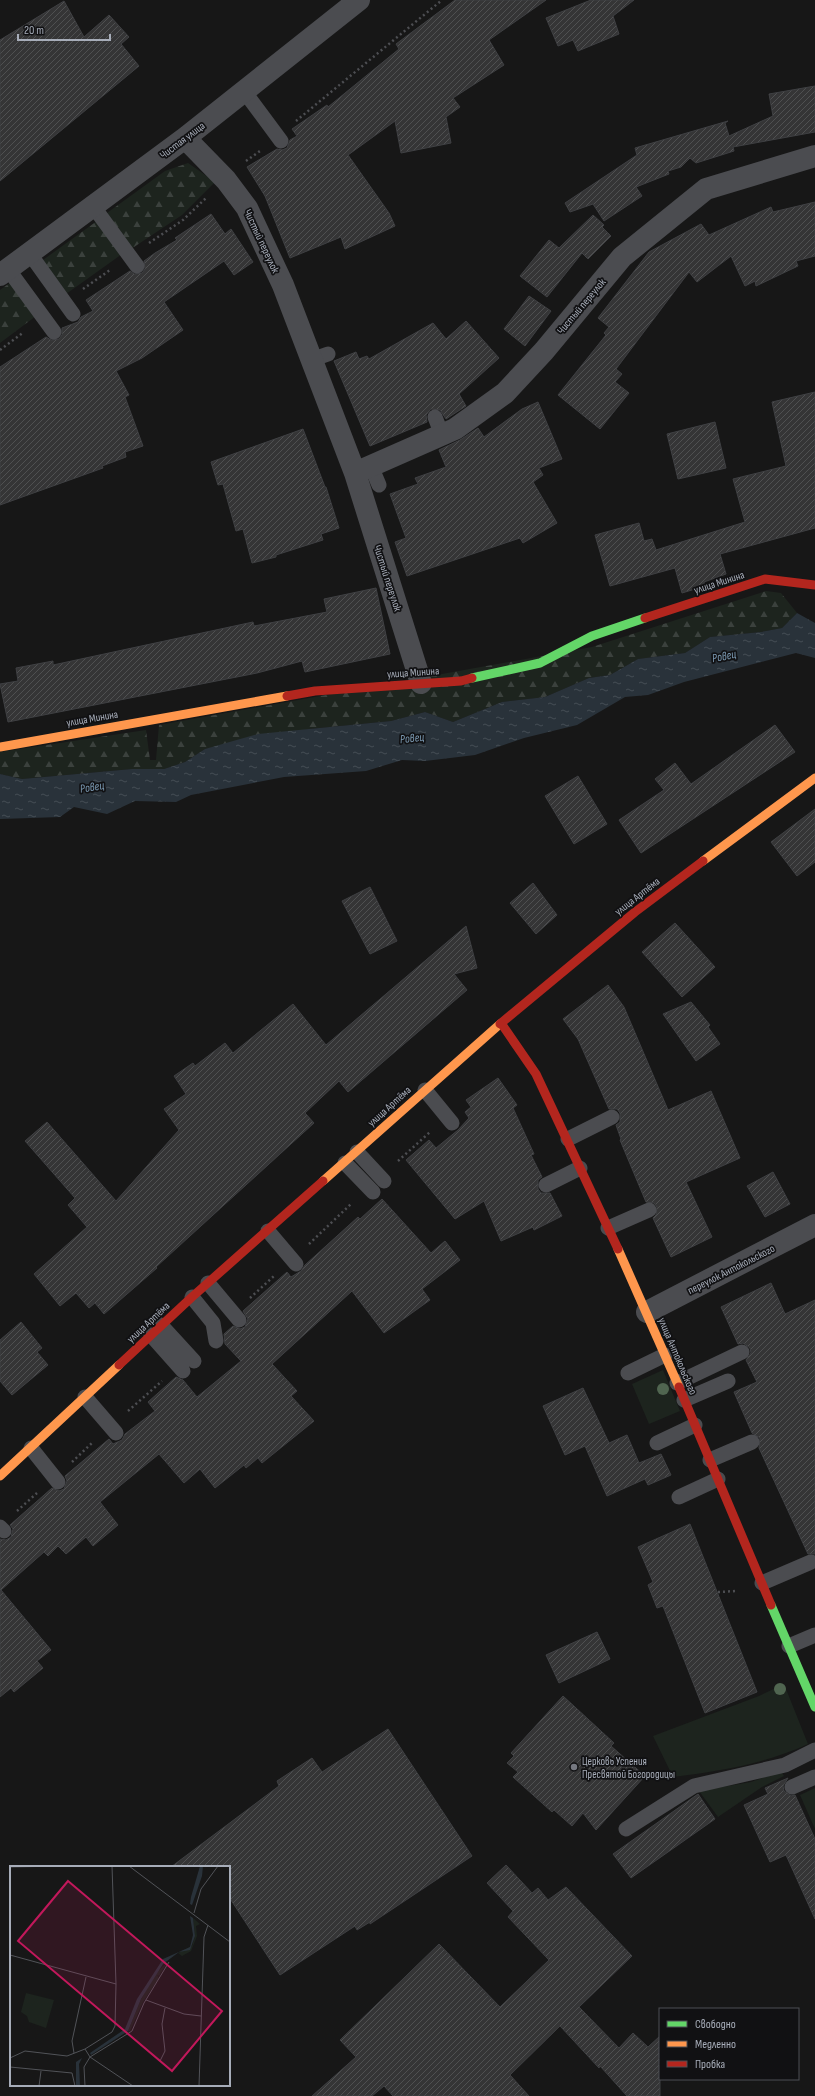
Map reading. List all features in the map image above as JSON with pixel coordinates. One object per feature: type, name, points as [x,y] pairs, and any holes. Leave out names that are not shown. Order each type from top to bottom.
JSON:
[{"type":"street","name":"Чистая улица","points":[[4,272],[185,138],[359,0]]},
{"type":"street","name":"Чистый переулок","points":[[185,138],[212,165],[247,208],[283,285],[320,357],[324,414],[368,475],[421,683]]},
{"type":"street","name":"Чистый переулок","points":[[368,475],[438,426],[454,429],[505,393],[544,351],[622,257],[706,188],[815,156]]},
{"type":"street","name":"улица Минина","points":[[0,747],[315,691],[461,681],[540,663],[592,636],[765,579],[815,585]]},
{"type":"street","name":"улица Артёма","points":[[0,1476],[192,1297],[345,1163],[501,1023],[635,912],[815,778]]},
{"type":"street","name":"улица Антокольского","points":[[501,1023],[536,1074],[568,1139],[647,1312],[815,1708]]},
{"type":"street","name":"переулок Антокольского","points":[[647,1312],[815,1226]]},
{"type":"lane","points":[[244,91],[281,141]]},
{"type":"lane","points":[[212,165],[229,202]]},
{"type":"lane","points":[[93,206],[136,266]]},
{"type":"lane","points":[[30,254],[73,314]]},
{"type":"lane","points":[[4,272],[54,332]]},
{"type":"lane","points":[[425,1090],[452,1123]]},
{"type":"lane","points":[[568,1139],[612,1117]]},
{"type":"lane","points":[[357,1152],[384,1180]]},
{"type":"lane","points":[[345,1163],[373,1192]]},
{"type":"lane","points":[[546,1185],[580,1168]]},
{"type":"lane","points":[[608,1228],[649,1210]]},
{"type":"lane","points":[[268,1231],[296,1264]]},
{"type":"lane","points":[[208,1283],[239,1320]]},
{"type":"lane","points":[[192,1297],[213,1323],[216,1341]]},
{"type":"lane","points":[[156,1330],[188,1366]]},
{"type":"lane","points":[[677,1383],[742,1352]]},
{"type":"lane","points":[[628,1373],[665,1355]]},
{"type":"lane","points":[[684,1400],[728,1381]]},
{"type":"lane","points":[[85,1397],[116,1433]]},
{"type":"lane","points":[[657,1442],[695,1425]]},
{"type":"lane","points":[[710,1460],[752,1442]]},
{"type":"lane","points":[[31,1448],[58,1482]]},
{"type":"lane","points":[[679,1497],[718,1479]]},
{"type":"lane","points":[[762,1583],[811,1562]]},
{"type":"lane","points":[[789,1646],[815,1635]]},
{"type":"lane","points":[[626,1829],[694,1786],[785,1765],[815,1750]]},
{"type":"lane","points":[[792,1787],[815,1777]]},
{"type":"green space","points":[[188,163],[215,182],[182,215],[131,249],[107,213],[165,171]]},
{"type":"green space","points":[[97,221],[122,254],[66,294],[43,260]]},
{"type":"green space","points":[[11,282],[36,316],[0,343],[0,290]]},
{"type":"green space","points":[[766,591],[781,593],[797,613],[782,628],[761,632],[710,637],[685,653],[638,659],[610,675],[589,678],[545,697],[502,702],[453,722],[425,712],[391,721],[309,729],[205,749],[185,762],[164,769],[132,769],[22,779],[0,774],[0,752],[146,730],[150,760],[156,760],[159,725],[592,647]]},
{"type":"green space","points":[[663,1370],[680,1411],[649,1424],[632,1384]]},
{"type":"green space","points":[[784,1684],[808,1744],[759,1762],[673,1777],[653,1736],[759,1696]]},
{"type":"green space","points":[[781,1771],[784,1776],[762,1787],[718,1817],[699,1791],[751,1782]]},
{"type":"green space","points":[[815,1788],[815,1829],[800,1795]]},
{"type":"water","name":"Ровец","points":[[797,613],[815,623],[815,658],[796,653],[684,682],[648,695],[625,697],[577,725],[524,738],[475,755],[425,761],[402,760],[366,771],[284,777],[191,795],[176,802],[135,801],[107,814],[74,807],[60,817],[0,819],[0,774],[22,779],[132,769],[164,769],[185,762],[205,749],[258,734],[391,721],[425,712],[453,722],[502,702],[545,697],[589,678],[610,675],[638,659],[685,653],[710,637],[761,632],[782,628]]},
{"type":"building","points":[[455,0],[546,0],[489,40],[504,65],[453,98],[460,107],[446,117],[451,143],[401,153],[395,121],[348,155],[389,213],[395,226],[345,249],[341,237],[290,258],[265,196],[247,167],[277,149],[282,150],[287,148],[290,140],[297,136],[292,129],[327,105],[328,107],[399,49],[396,44]]},
{"type":"building","points":[[591,0],[634,0],[613,16],[619,34],[578,51],[573,40],[558,46],[546,18]]},
{"type":"building","points":[[64,1],[84,37],[109,15],[129,37],[121,44],[139,66],[0,181],[0,40]]},
{"type":"building","points":[[815,86],[815,132],[733,147],[734,151],[696,163],[690,158],[681,167],[668,171],[669,174],[636,187],[642,196],[604,221],[593,204],[570,212],[565,203],[637,155],[635,148],[728,121],[725,123],[729,136],[773,116],[769,94]]},
{"type":"building","points":[[815,202],[815,256],[796,261],[798,266],[756,286],[755,281],[745,286],[731,256],[697,282],[689,272],[616,369],[622,374],[615,382],[629,393],[600,429],[558,395],[606,335],[604,333],[609,327],[598,318],[649,252],[701,224],[709,235],[771,207],[773,212]]},
{"type":"building","points":[[211,214],[225,234],[231,229],[253,262],[234,275],[224,261],[164,302],[183,330],[142,358],[116,371],[129,395],[125,397],[143,446],[125,452],[126,457],[102,466],[103,468],[0,505],[0,367],[46,337],[51,340],[59,339],[62,335],[62,328],[78,322],[81,317],[93,311],[86,300],[130,271],[134,274],[142,273],[145,269],[144,261],[177,240],[175,238]]},
{"type":"building","points":[[593,215],[604,225],[602,227],[611,236],[588,259],[582,253],[547,297],[520,276],[549,240],[559,248]]},
{"type":"building","points":[[529,296],[551,311],[525,346],[504,329]]},
{"type":"building","points":[[466,321],[499,358],[459,394],[466,406],[446,419],[440,410],[431,409],[426,415],[427,422],[370,446],[334,361],[356,352],[359,359],[367,356],[369,359],[433,323],[446,339]]},
{"type":"building","points":[[815,392],[815,528],[720,554],[726,574],[704,582],[705,586],[682,593],[675,568],[610,586],[595,535],[639,523],[644,541],[652,539],[656,550],[745,522],[733,479],[786,466],[772,402]]},
{"type":"building","points":[[538,402],[562,459],[539,468],[543,475],[533,482],[557,523],[523,543],[520,538],[407,576],[395,542],[406,538],[390,494],[418,484],[415,478],[446,467],[439,450],[460,440],[478,428],[484,437],[522,409]]},
{"type":"building","points":[[715,422],[726,468],[678,479],[667,434]]},
{"type":"building","points":[[303,429],[326,487],[339,528],[321,534],[323,540],[276,555],[276,557],[252,563],[243,529],[236,531],[223,484],[218,485],[211,462]]},
{"type":"building","points":[[376,588],[390,654],[305,672],[302,661],[257,673],[8,722],[0,684],[18,681],[16,668],[53,661],[53,665],[253,622],[254,626],[327,612],[324,599]]},
{"type":"building","points":[[775,725],[795,752],[641,853],[619,820],[664,790],[655,779],[675,763],[691,784]]},
{"type":"building","points":[[578,776],[607,824],[574,844],[545,796]]},
{"type":"building","points":[[815,809],[815,862],[797,876],[771,842]]},
{"type":"building","points":[[533,883],[557,915],[536,934],[510,903]]},
{"type":"building","points":[[370,887],[397,941],[370,954],[342,901]]},
{"type":"building","points":[[675,923],[715,967],[682,997],[642,952]]},
{"type":"building","points":[[466,926],[477,968],[454,974],[467,990],[348,1092],[339,1081],[305,1113],[314,1123],[156,1267],[157,1268],[104,1314],[95,1303],[89,1308],[76,1293],[60,1306],[34,1274],[87,1227],[68,1205],[75,1198],[25,1141],[47,1122],[116,1201],[179,1130],[164,1109],[186,1094],[174,1076],[193,1063],[195,1066],[225,1043],[233,1053],[293,1004],[326,1045]]},
{"type":"building","points":[[608,985],[624,1007],[668,1110],[711,1091],[740,1158],[686,1182],[712,1237],[671,1257],[653,1218],[656,1215],[657,1207],[654,1203],[646,1202],[620,1140],[621,1139],[616,1125],[620,1122],[620,1113],[617,1109],[609,1109],[578,1039],[563,1019]]},
{"type":"building","points":[[691,1002],[710,1025],[708,1027],[720,1044],[696,1061],[663,1014]]},
{"type":"building","points":[[498,1078],[517,1105],[513,1108],[534,1154],[531,1155],[542,1177],[538,1180],[538,1189],[541,1193],[550,1193],[562,1216],[534,1230],[533,1227],[501,1241],[484,1201],[455,1219],[406,1160],[429,1140],[436,1148],[458,1130],[469,1118],[465,1112],[471,1107],[466,1100]]},
{"type":"building","points":[[773,1172],[790,1204],[765,1217],[747,1186]]},
{"type":"building","points":[[382,1199],[431,1253],[445,1241],[460,1260],[422,1289],[430,1300],[384,1333],[352,1291],[272,1364],[297,1391],[291,1396],[314,1421],[262,1463],[258,1458],[246,1468],[244,1465],[215,1488],[200,1469],[184,1483],[159,1454],[100,1502],[118,1525],[93,1546],[86,1537],[66,1554],[58,1546],[48,1556],[44,1552],[1,1590],[51,1650],[37,1661],[43,1668],[14,1692],[11,1688],[0,1697],[0,1539],[6,1540],[11,1537],[13,1529],[10,1525],[52,1488],[59,1491],[64,1489],[67,1481],[65,1476],[109,1439],[113,1444],[122,1440],[125,1434],[155,1411],[148,1402],[176,1377],[183,1380],[197,1397],[241,1361],[225,1344],[224,1334],[233,1326],[240,1329],[245,1327],[248,1319],[243,1311],[287,1272],[291,1277],[301,1271],[305,1265],[358,1217],[360,1219]]},
{"type":"building","points":[[771,1283],[785,1314],[815,1300],[815,1554],[808,1554],[759,1448],[760,1438],[752,1433],[734,1392],[757,1382],[746,1360],[751,1353],[750,1348],[743,1343],[738,1344],[721,1307]]},
{"type":"building","points":[[21,1322],[42,1348],[37,1352],[48,1365],[12,1395],[0,1381],[0,1340]]},
{"type":"building","points":[[583,1388],[609,1443],[627,1435],[639,1463],[661,1454],[671,1475],[648,1485],[645,1479],[607,1496],[585,1446],[565,1455],[543,1406]]},
{"type":"building","points":[[690,1524],[757,1692],[705,1713],[663,1606],[657,1608],[648,1585],[653,1582],[638,1547]]},
{"type":"building","points":[[597,1632],[610,1659],[559,1683],[546,1655]]},
{"type":"building","name":"Церковь Успения Пресвятой Богородицы","points":[[563,1696],[614,1743],[611,1746],[645,1776],[596,1830],[583,1813],[572,1826],[554,1810],[552,1812],[513,1777],[518,1772],[507,1763],[514,1756],[511,1753]]},
{"type":"building","points":[[388,1729],[472,1856],[370,1924],[370,1922],[357,1930],[355,1926],[280,1975],[230,1899],[230,1866],[172,1866],[279,1786],[277,1781],[312,1758],[322,1772]]},
{"type":"building","points":[[788,1778],[783,1786],[784,1791],[791,1796],[795,1795],[815,1839],[815,1919],[786,1855],[770,1862],[744,1805],[768,1794],[765,1788]]},
{"type":"building","points":[[698,1794],[715,1819],[631,1878],[613,1854]]},
{"type":"building","points":[[506,1865],[532,1893],[538,1888],[548,1900],[566,1887],[632,1956],[579,2007],[619,2048],[633,2033],[648,2047],[659,2037],[660,2096],[627,2096],[600,2066],[599,2068],[560,2026],[510,2075],[529,2096],[393,2096],[384,2086],[372,2096],[312,2096],[356,2057],[340,2040],[439,1944],[500,2007],[549,1960],[508,1917],[513,1911],[487,1883]]},
{"type":"traffic: fast","points":[[472,678],[540,663],[592,636],[645,618]]},
{"type":"traffic: fast","points":[[771,1605],[815,1707]]},
{"type":"traffic: slow","points":[[0,747],[287,696]]},
{"type":"traffic: slow","points":[[703,861],[815,778]]},
{"type":"traffic: slow","points":[[323,1181],[500,1024]]},
{"type":"traffic: slow","points":[[618,1249],[679,1387]]},
{"type":"traffic: slow","points":[[0,1476],[119,1365]]},
{"type":"traffic: jam","points":[[645,618],[765,579],[815,585]]},
{"type":"traffic: jam","points":[[287,696],[315,691],[461,681],[472,678]]},
{"type":"traffic: jam","points":[[500,1024],[635,912],[703,861]]},
{"type":"traffic: jam","points":[[501,1023],[536,1074],[618,1249]]},
{"type":"traffic: jam","points":[[119,1365],[192,1297],[323,1181]]},
{"type":"traffic: jam","points":[[679,1387],[771,1605]]},
{"type":"place","name":"Церковь Успения Пресвятой Богородицы","points":[[574,1767]]}]
